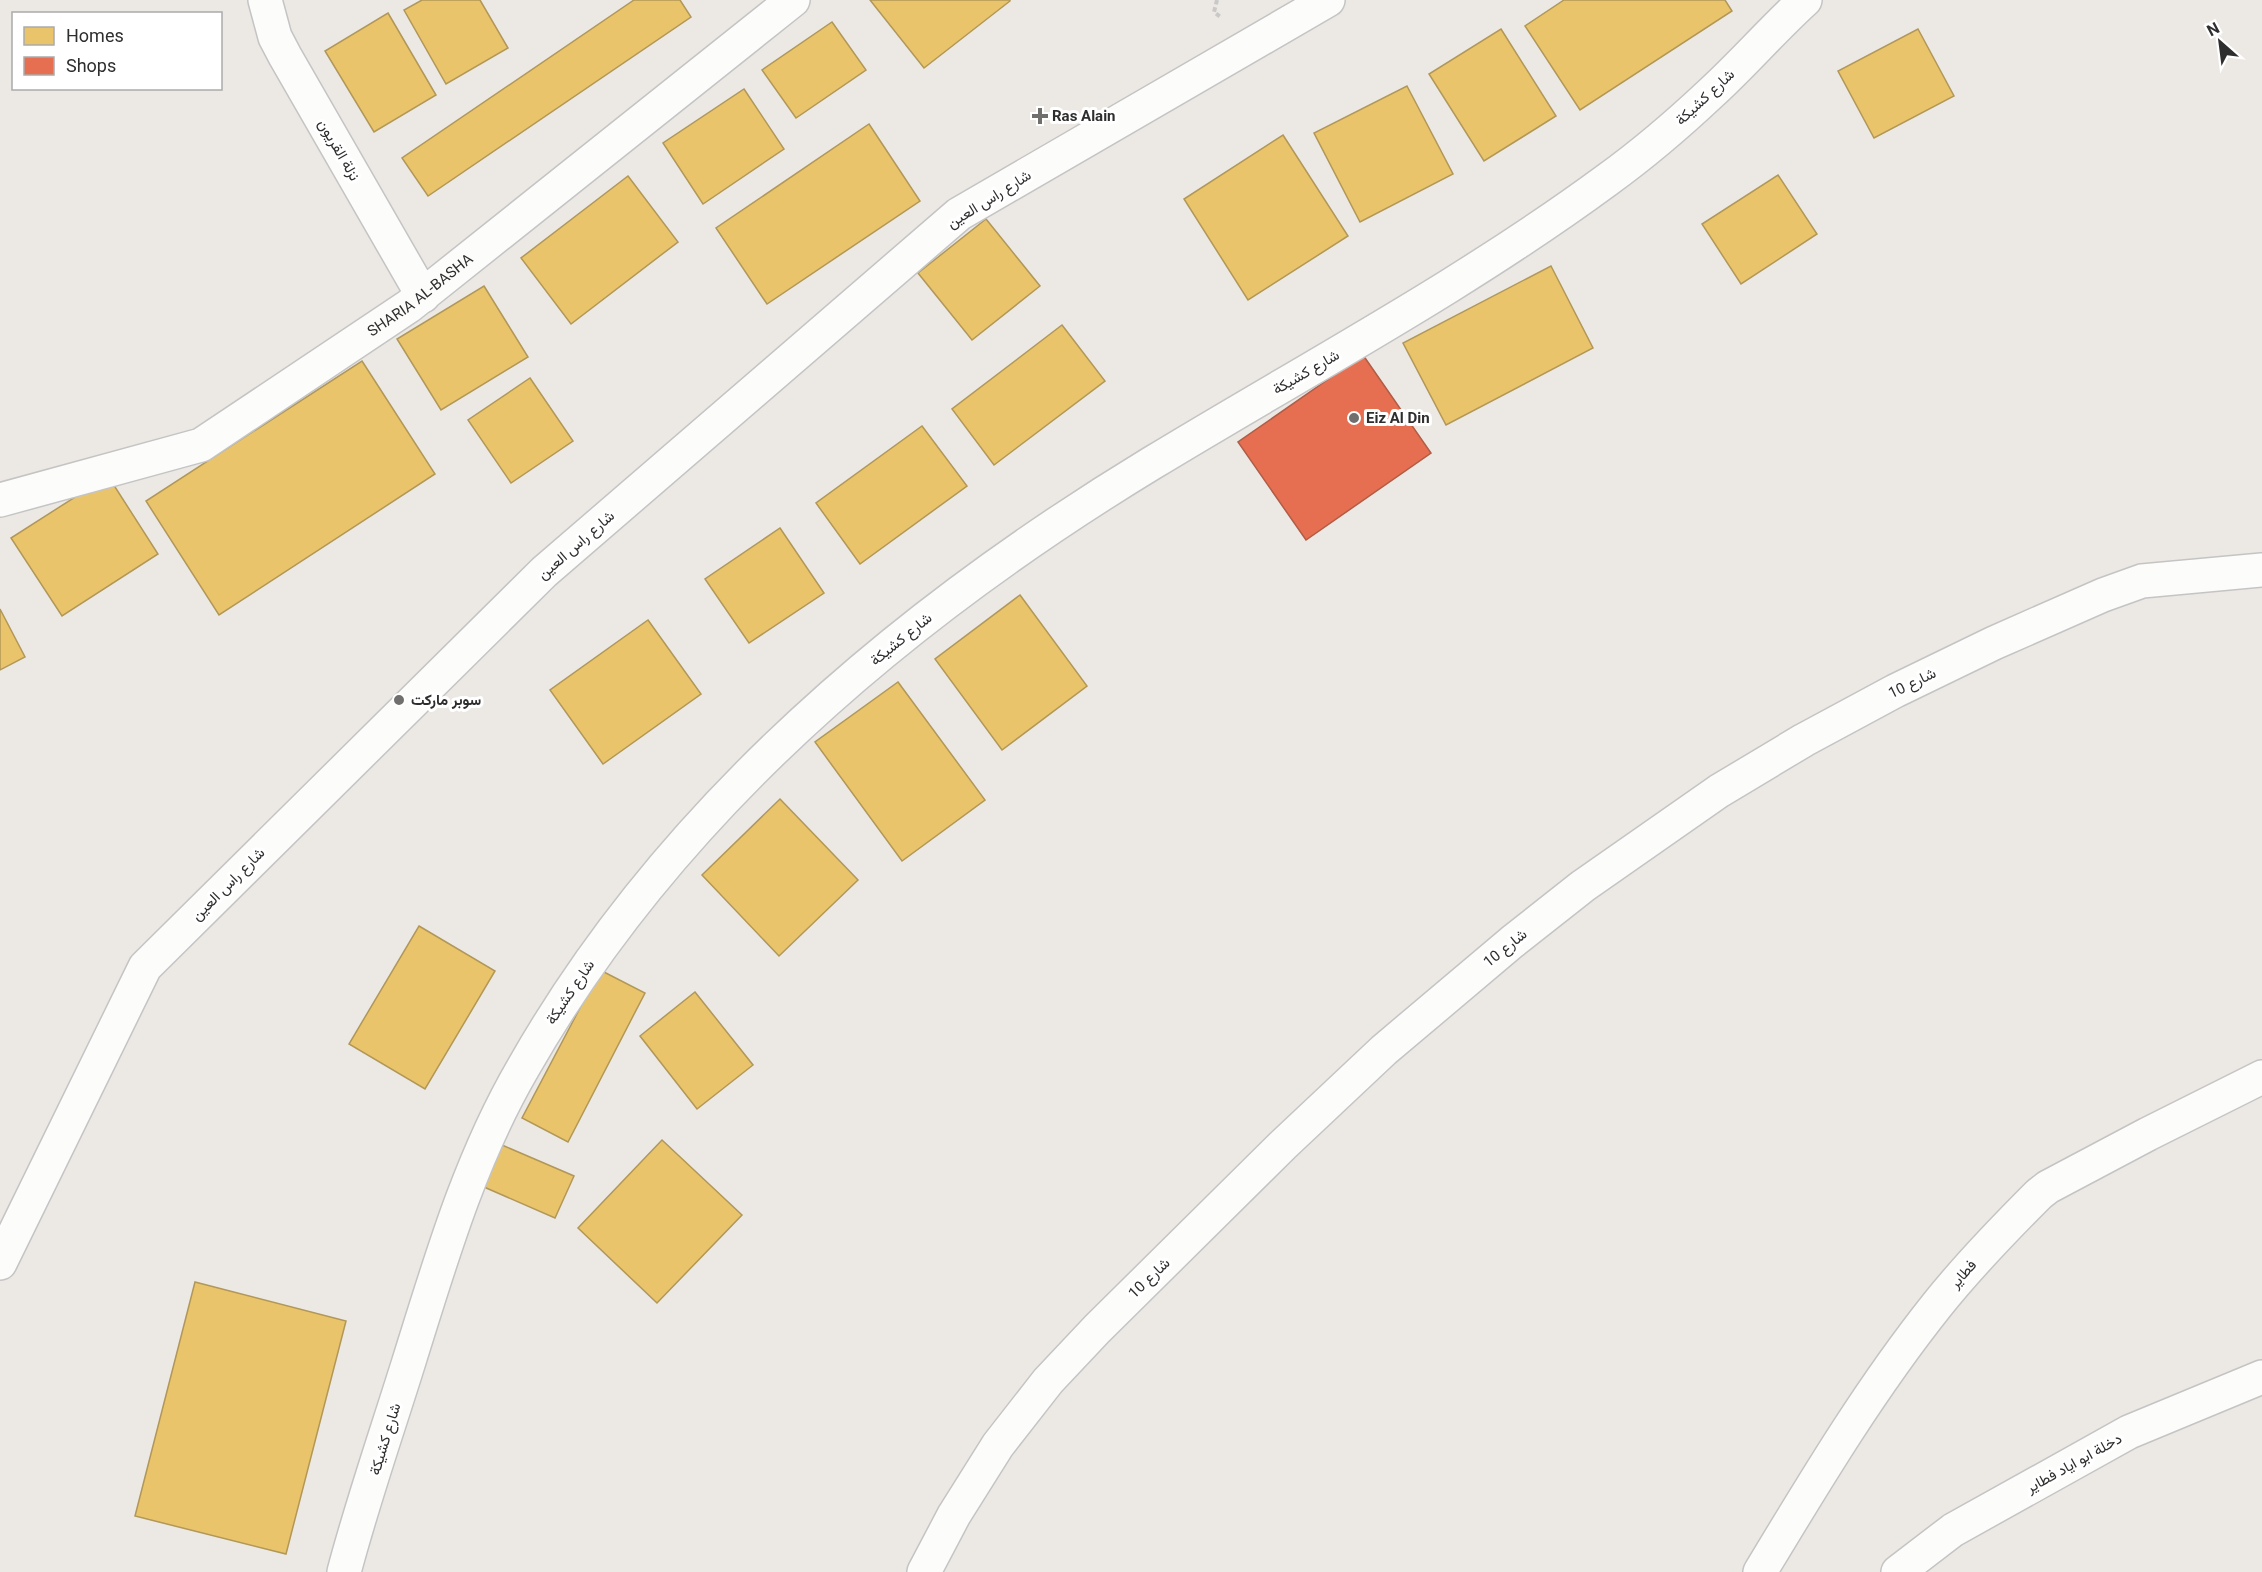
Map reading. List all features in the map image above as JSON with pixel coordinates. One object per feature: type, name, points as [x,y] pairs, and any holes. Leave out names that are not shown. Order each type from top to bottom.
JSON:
[{"type":"street","name":"نزلة القريون","points":[[265,0],[275,37],[285,56],[423,296]]},
{"type":"street","name":"SHARIA AL-BASHA","points":[[0,500],[201,445],[423,296],[793,0]]},
{"type":"street","name":"شارع راس العين","points":[[0,1263],[145,967],[544,572],[960,214],[1328,0]]},
{"type":"street","name":"شارع كشيكة","points":[[344,1572],[453,1220],[477,1159],[505,1100],[554,1016],[611,933],[674,855],[735,787],[814,711],[909,631],[1027,543],[1150,464],[1410,311],[1492,259],[1609,179],[1710,94],[1805,0]]},
{"type":"street","name":"شارع 10","points":[[924,1572],[954,1515],[998,1445],[1048,1381],[1097,1329],[1384,1050],[1512,942],[1583,886],[1710,797],[1785,752],[1895,691],[1994,643],[2103,595],[2142,581],[2262,570]]},
{"type":"street","name":"فطاير","points":[[1760,1572],[1852,1425],[1909,1341],[1966,1270],[2031,1202],[2048,1187],[2262,1077]]},
{"type":"street","name":"دخلة ابو اياد فطاير","points":[[1898,1572],[1953,1530],[2129,1432],[2262,1377]]},
{"type":"building: Homes","points":[[422,0],[480,0],[508,48],[446,84],[404,10]]},
{"type":"building: Homes","points":[[634,0],[680,0],[691,17],[428,196],[402,158]]},
{"type":"building: Homes","points":[[870,0],[1010,0],[1010,1],[924,68]]},
{"type":"building: Homes","points":[[1564,0],[1725,0],[1732,11],[1580,110],[1525,26]]},
{"type":"building: Homes","points":[[388,13],[436,95],[374,132],[325,51]]},
{"type":"building: Homes","points":[[832,22],[866,70],[796,118],[762,70]]},
{"type":"building: Homes","points":[[1501,29],[1556,116],[1484,161],[1429,74]]},
{"type":"building: Homes","points":[[1918,29],[1954,96],[1874,138],[1838,71]]},
{"type":"building: Homes","points":[[1407,86],[1453,174],[1360,222],[1314,133]]},
{"type":"building: Homes","points":[[744,89],[784,149],[703,204],[663,143]]},
{"type":"building: Homes","points":[[869,124],[920,201],[767,304],[716,228]]},
{"type":"building: Homes","points":[[1283,135],[1348,236],[1248,300],[1184,199]]},
{"type":"building: Homes","points":[[1778,175],[1817,234],[1741,284],[1702,224]]},
{"type":"building: Homes","points":[[628,176],[678,242],[571,324],[521,258]]},
{"type":"building: Homes","points":[[986,219],[1040,286],[972,340],[918,273]]},
{"type":"building: Homes","points":[[1551,266],[1593,348],[1446,425],[1403,343]]},
{"type":"building: Homes","points":[[484,286],[528,357],[441,410],[397,339]]},
{"type":"building: Homes","points":[[1062,325],[1105,381],[994,465],[952,409]]},
{"type":"building: Homes","points":[[362,361],[435,474],[219,615],[146,501]]},
{"type":"building: Homes","points":[[530,378],[573,441],[511,483],[468,420]]},
{"type":"building: Homes","points":[[922,426],[967,486],[860,564],[816,503]]},
{"type":"building: Homes","points":[[108,476],[158,554],[62,616],[11,538]]},
{"type":"building: Homes","points":[[780,528],[824,593],[749,643],[705,579]]},
{"type":"building: Homes","points":[[1020,595],[1087,686],[1002,750],[935,659]]},
{"type":"building: Homes","points":[[0,609],[25,657],[0,670]]},
{"type":"building: Homes","points":[[648,620],[701,694],[603,764],[550,690]]},
{"type":"building: Homes","points":[[898,682],[985,800],[902,861],[815,742]]},
{"type":"building: Homes","points":[[780,799],[858,880],[779,956],[702,875]]},
{"type":"building: Homes","points":[[419,926],[495,971],[425,1089],[349,1044]]},
{"type":"building: Homes","points":[[600,970],[645,993],[568,1142],[522,1118]]},
{"type":"building: Homes","points":[[695,992],[753,1065],[697,1109],[640,1036]]},
{"type":"building: Homes","points":[[662,1140],[742,1215],[657,1303],[578,1228]]},
{"type":"building: Homes","points":[[502,1145],[574,1176],[555,1218],[484,1187]]},
{"type":"building: Homes","points":[[195,1282],[346,1321],[286,1554],[135,1516]]},
{"type":"building: Shops","points":[[1363,355],[1431,453],[1306,540],[1238,442]]},
{"type":"place","name":"Ras Alain","points":[[1040,116]]},
{"type":"place","name":"Eiz Al Din","points":[[1354,418]]},
{"type":"place","name":"سوبر ماركت","points":[[399,700]]}]
